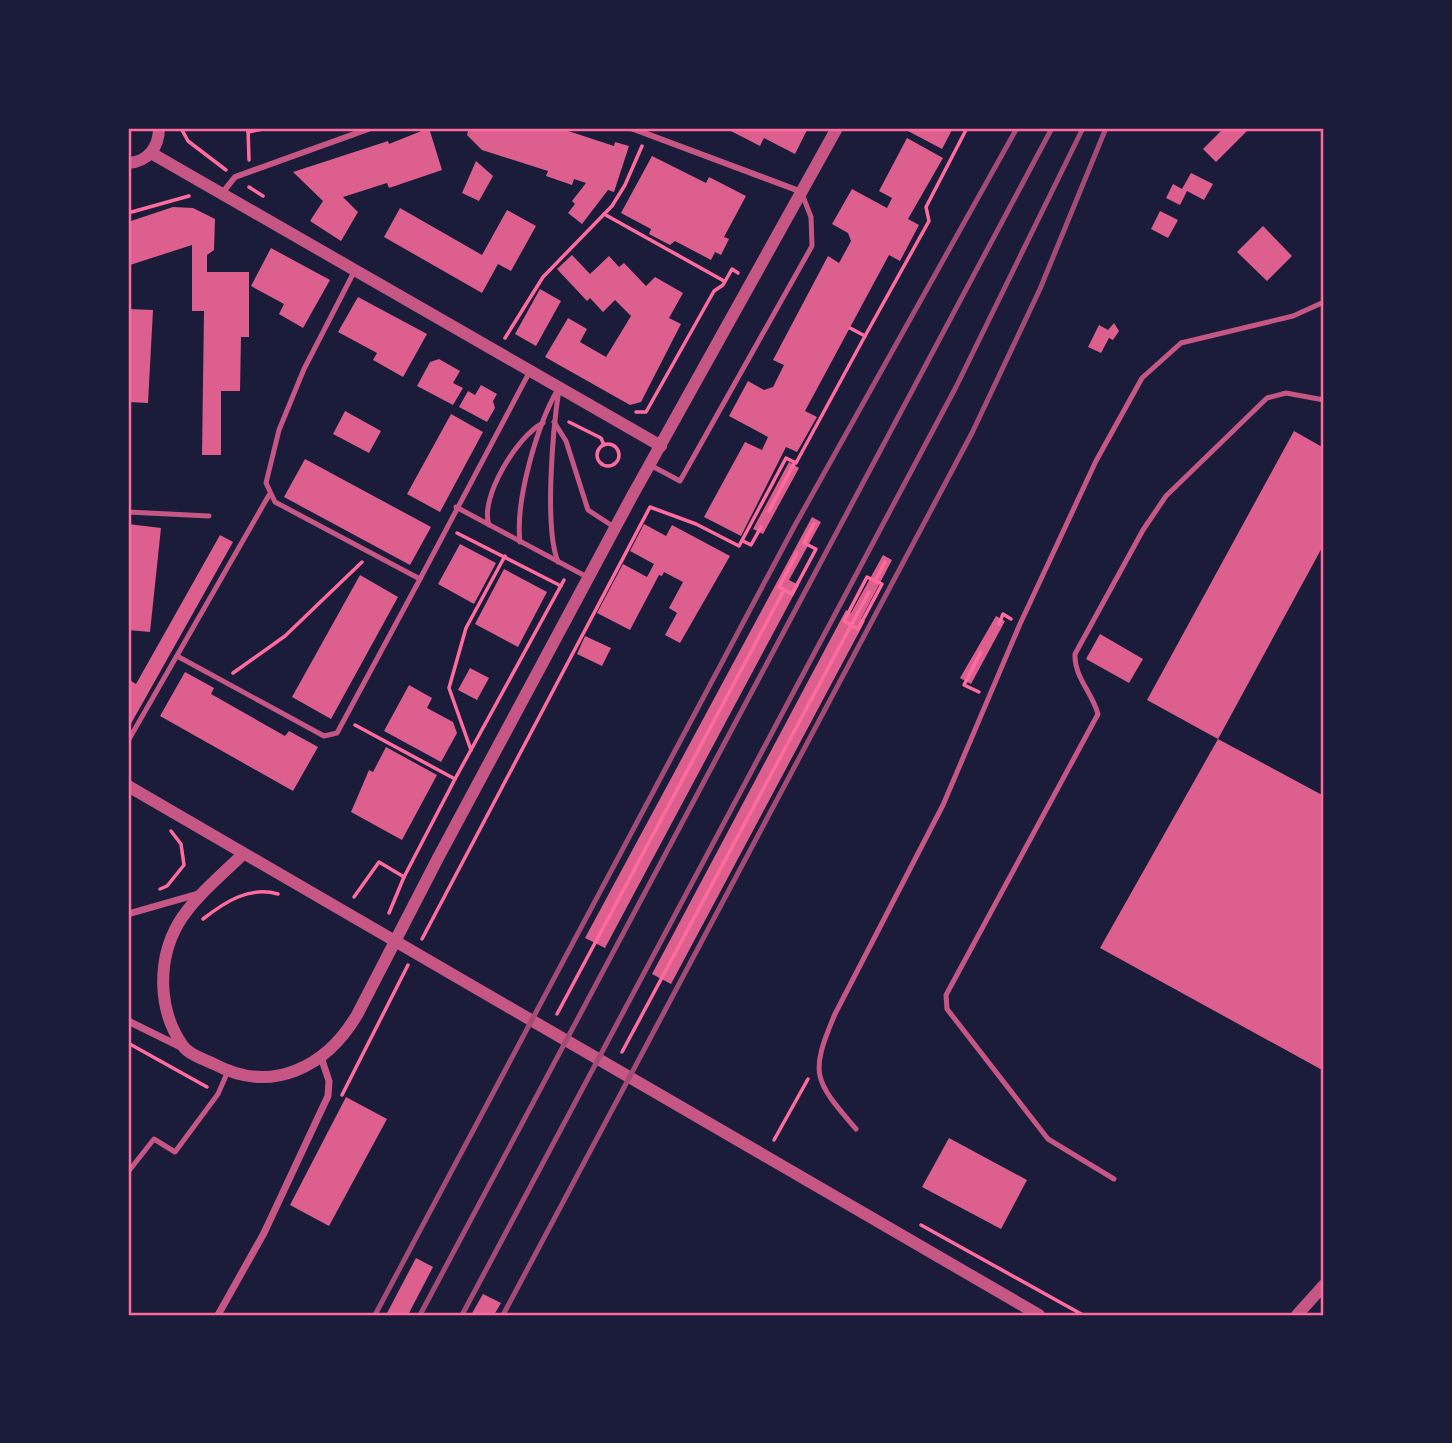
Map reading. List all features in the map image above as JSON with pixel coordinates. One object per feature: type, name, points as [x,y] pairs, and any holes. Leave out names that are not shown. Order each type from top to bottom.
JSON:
[{"type":"street","points":[[128,163],[144,159],[151,153],[159,136],[159,128]]},
{"type":"street","points":[[223,192],[235,177],[372,128]]},
{"type":"street","points":[[631,128],[802,192]]},
{"type":"street","points":[[128,1021],[228,1072],[252,1077],[282,1077],[295,1073],[321,1057],[349,1029],[615,528],[837,128]]},
{"type":"street","points":[[151,153],[661,446]]},
{"type":"street","points":[[128,786],[1039,1315]]},
{"type":"street","points":[[184,1048],[170,1020],[162,989],[165,955],[179,923],[243,854]]},
{"type":"street","points":[[128,914],[207,891]]},
{"type":"street","points":[[218,1315],[264,1233],[328,1096],[329,1081],[321,1057]]},
{"type":"street","points":[[1297,1315],[1322,1291]]},
{"type":"lane","points":[[650,465],[680,481],[813,246],[811,217],[802,192]]},
{"type":"lane","points":[[355,271],[304,369],[279,430],[267,483],[269,495],[275,502],[420,579]]},
{"type":"lane","points":[[856,1129],[820,1084],[817,1062],[835,1014],[943,804],[986,697],[1096,461],[1142,377],[1181,343],[1293,316],[1324,302]]},
{"type":"lane","points":[[177,656],[324,736],[337,733],[530,370]]},
{"type":"lane","points":[[558,562],[552,533],[554,422],[560,386]]},
{"type":"lane","points":[[520,542],[520,509],[542,423],[560,386]]},
{"type":"lane","points":[[1114,1178],[1048,1139],[947,1009],[946,995],[1098,713],[1094,700],[1074,667],[1075,654],[1143,530],[1166,496],[1267,398],[1286,393],[1324,400]]},
{"type":"lane","points":[[554,422],[566,441],[587,510],[615,528]]},
{"type":"lane","points":[[489,526],[486,508],[494,488],[526,433],[542,423]]},
{"type":"lane","points":[[128,741],[269,495]]},
{"type":"lane","points":[[456,507],[589,578]]},
{"type":"lane","points":[[128,512],[209,516]]},
{"type":"lane","points":[[128,1172],[153,1139],[175,1152],[218,1094],[228,1072]]},
{"type":"path","points":[[181,128],[188,141],[272,202]]},
{"type":"path","points":[[249,172],[248,130],[268,128]]},
{"type":"path","points":[[769,511],[929,221],[926,207],[967,128]]},
{"type":"path","points":[[494,332],[505,338],[543,277],[604,214],[625,185],[648,134]]},
{"type":"path","points":[[128,213],[185,194]]},
{"type":"path","points":[[604,214],[725,281]]},
{"type":"path","points":[[627,407],[639,413],[646,412],[714,291],[732,270]]},
{"type":"path","points":[[850,328],[866,336]]},
{"type":"path","points":[[608,444],[616,448],[618,459],[610,465],[600,462],[597,456],[601,446],[608,444]]},
{"type":"path","points":[[418,948],[650,507],[696,524],[739,546],[786,458],[795,462]]},
{"type":"path","points":[[797,554],[779,587],[792,594],[816,549],[804,543],[814,524]]},
{"type":"path","points":[[743,541],[751,545],[761,527]]},
{"type":"path","points":[[434,551],[455,533],[462,534],[561,586]]},
{"type":"path","points":[[222,680],[285,636],[371,554]]},
{"type":"path","points":[[471,750],[449,688],[466,628],[505,556]]},
{"type":"path","points":[[875,581],[885,562]]},
{"type":"path","points":[[867,577],[882,584],[858,629],[851,625],[844,621],[867,577]]},
{"type":"path","points":[[388,915],[404,877],[455,779],[565,580]]},
{"type":"path","points":[[557,1014],[784,590]]},
{"type":"path","points":[[622,1052],[869,592]]},
{"type":"path","points":[[981,652],[964,685],[986,697]]},
{"type":"path","points":[[344,719],[455,779]]},
{"type":"path","points":[[158,890],[167,886],[184,865],[181,844],[170,830]]},
{"type":"path","points":[[354,897],[379,862],[404,877]]},
{"type":"path","points":[[201,921],[219,906],[259,890],[288,897]]},
{"type":"path","points":[[340,1100],[412,958]]},
{"type":"path","points":[[128,1043],[218,1094]]},
{"type":"path","points":[[774,1140],[817,1062]]},
{"type":"path","points":[[915,1222],[1083,1315]]},
{"type":"building","points":[[429,128],[442,170],[389,188],[387,183],[343,197],[358,212],[341,241],[310,221],[323,201],[293,172],[388,141],[389,144]]},
{"type":"building","points":[[469,128],[559,128],[614,146],[615,142],[629,146],[614,192],[608,190],[582,224],[568,213],[575,204],[572,201],[586,183],[574,179],[572,185],[546,176],[548,171],[482,150],[467,135]]},
{"type":"building","points":[[725,128],[808,128],[795,154],[764,138],[760,146]]},
{"type":"building","points":[[910,128],[953,128],[942,149],[908,131]]},
{"type":"building","points":[[1224,128],[1250,128],[1216,162],[1203,149]]},
{"type":"building","points":[[907,138],[943,158],[908,219],[919,225],[900,261],[889,255],[805,411],[817,417],[797,452],[786,447],[741,536],[704,517],[745,442],[762,450],[768,437],[729,416],[748,381],[764,390],[773,387],[784,365],[773,360],[828,256],[839,263],[851,241],[848,233],[832,224],[852,189],[887,208],[892,198],[879,191]]},
{"type":"building","points":[[652,156],[706,183],[709,177],[746,196],[724,237],[729,239],[721,255],[715,252],[711,260],[675,241],[670,245],[649,234],[651,229],[621,213]]},
{"type":"building","points":[[476,161],[493,176],[479,201],[462,193]]},
{"type":"building","points":[[1191,173],[1213,184],[1204,200],[1187,191],[1180,205],[1166,198],[1173,184],[1182,189]]},
{"type":"building","points":[[173,207],[193,208],[215,219],[214,250],[207,255],[207,272],[249,272],[249,337],[241,337],[240,391],[221,391],[221,455],[202,455],[204,311],[192,311],[192,245],[130,265],[128,272],[128,222]]},
{"type":"building","points":[[400,208],[482,255],[507,210],[536,226],[511,271],[498,264],[482,293],[384,237]]},
{"type":"building","points":[[1160,211],[1178,220],[1168,238],[1151,229]]},
{"type":"building","points":[[1263,226],[1292,256],[1267,281],[1237,252]]},
{"type":"building","points":[[271,248],[330,280],[303,328],[279,314],[284,304],[251,286]]},
{"type":"building","points":[[572,255],[590,274],[609,256],[619,267],[624,263],[646,286],[655,277],[683,293],[669,318],[681,324],[641,402],[630,405],[545,357],[568,318],[587,329],[580,342],[606,357],[631,316],[615,300],[603,312],[590,298],[587,301],[557,269]]},
{"type":"building","points":[[540,289],[561,301],[536,346],[515,334]]},
{"type":"building","points":[[358,297],[427,334],[403,377],[373,360],[377,353],[338,332]]},
{"type":"building","points":[[128,309],[153,310],[148,403],[128,402]]},
{"type":"building","points":[[1114,323],[1119,331],[1113,340],[1109,338],[1101,353],[1088,347],[1099,325],[1108,330]]},
{"type":"building","points":[[439,359],[460,371],[453,383],[463,388],[453,405],[417,386],[430,362]]},
{"type":"building","points":[[481,385],[497,394],[493,401],[495,408],[487,422],[459,407],[468,391],[475,395]]},
{"type":"building","points":[[345,411],[381,431],[369,453],[333,434]]},
{"type":"building","points":[[451,414],[483,432],[440,512],[407,494]]},
{"type":"building","points":[[1294,431],[1324,448],[1324,544],[1218,739],[1147,700]]},
{"type":"building","points":[[305,459],[431,527],[410,565],[284,497]]},
{"type":"building","points":[[789,462],[799,468],[763,534],[753,529]]},
{"type":"building","points":[[812,517],[821,522],[789,580],[799,585],[605,948],[585,938]]},
{"type":"building","points":[[128,524],[161,528],[150,632],[128,630]]},
{"type":"building","points":[[644,524],[666,536],[672,525],[730,556],[680,643],[665,635],[677,613],[669,608],[683,582],[664,572],[662,576],[659,575],[630,630],[597,613],[623,564],[647,577],[654,564],[630,551]]},
{"type":"building","points":[[220,535],[233,542],[128,729],[128,679],[136,684]]},
{"type":"building","points":[[460,544],[496,563],[474,604],[438,584]]},
{"type":"building","points":[[883,555],[892,560],[861,619],[865,621],[671,984],[652,974],[846,610],[851,613]]},
{"type":"building","points":[[504,569],[547,592],[518,647],[475,624]]},
{"type":"building","points":[[360,575],[398,597],[331,719],[292,697]]},
{"type":"building","points":[[996,616],[1005,621],[971,684],[960,678]]},
{"type":"building","points":[[1100,634],[1143,659],[1129,683],[1086,659]]},
{"type":"building","points":[[585,636],[611,648],[602,666],[577,654]]},
{"type":"building","points":[[470,668],[489,678],[477,700],[458,690]]},
{"type":"building","points":[[185,672],[214,688],[211,694],[285,736],[289,731],[318,747],[293,791],[160,716]]},
{"type":"building","points":[[409,685],[432,698],[427,708],[453,722],[457,733],[441,762],[384,731]]},
{"type":"building","points":[[1218,739],[1324,796],[1324,1071],[1100,948]]},
{"type":"building","points":[[386,747],[437,775],[402,840],[351,812],[369,770],[373,772]]},
{"type":"building","points":[[346,1097],[387,1119],[329,1226],[290,1205]]},
{"type":"building","points":[[949,1138],[1027,1180],[1001,1229],[922,1187]]},
{"type":"building","points":[[416,1258],[433,1267],[408,1315],[386,1315]]},
{"type":"building","points":[[483,1294],[501,1303],[494,1315],[471,1315]]},
{"type":"railway","points":[[375,1315],[794,527],[1017,128]]},
{"type":"railway","points":[[420,1315],[1052,128]]},
{"type":"railway","points":[[462,1315],[956,387],[1083,128]]},
{"type":"railway","points":[[503,1315],[972,433],[1040,289],[1106,128]]}]
